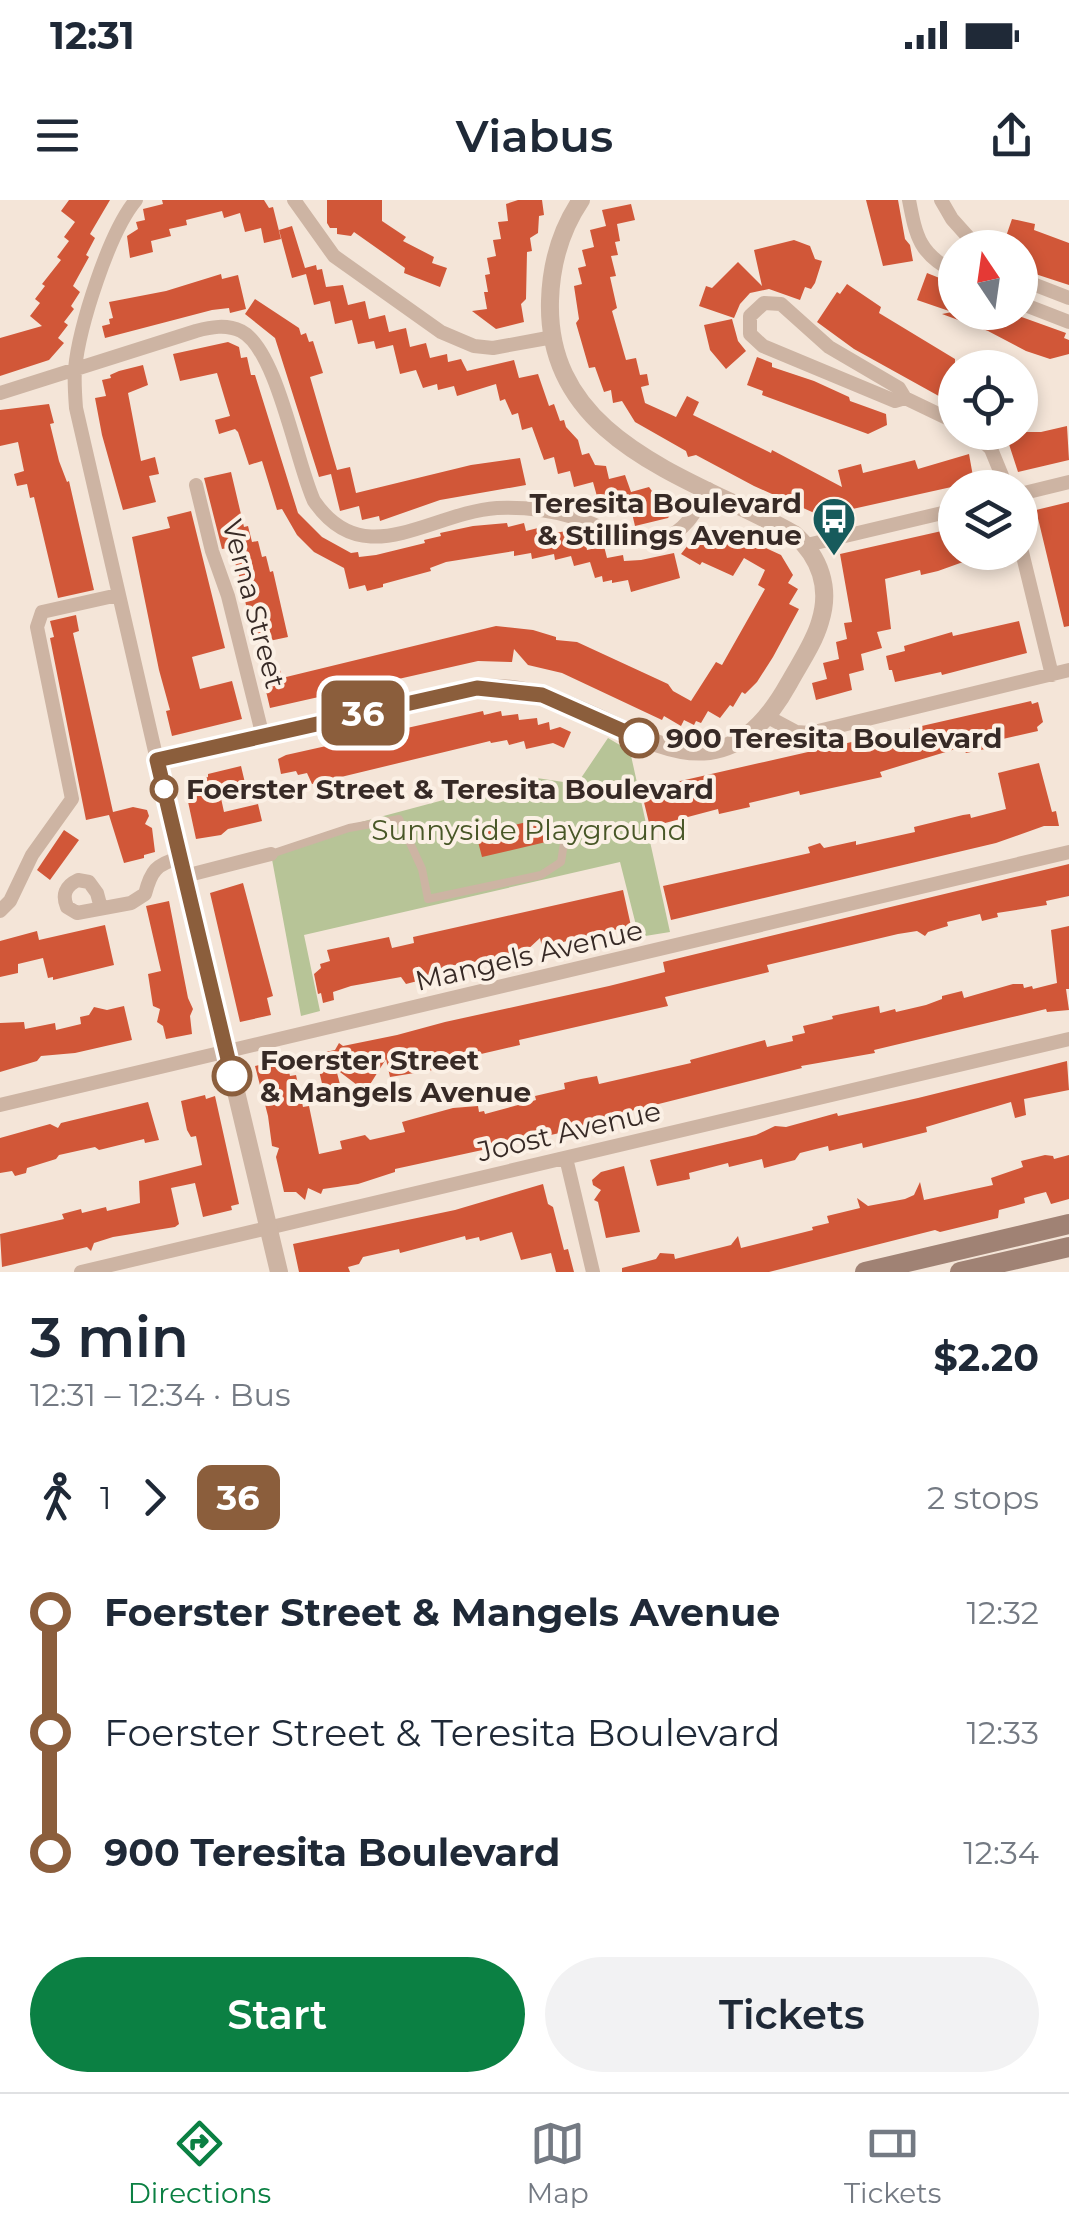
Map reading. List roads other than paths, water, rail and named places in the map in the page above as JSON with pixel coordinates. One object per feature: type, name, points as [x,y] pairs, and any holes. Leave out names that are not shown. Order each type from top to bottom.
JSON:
[{"type":"main road","points":[[865,1272],[1069,1224]]},
{"type":"main road","points":[[965,1248],[965,1271],[1069,1246]]},
{"type":"street","points":[[136,200],[116,229],[81,337],[75,369],[79,429],[278,1272]]},
{"type":"street","points":[[294,200],[334,256],[441,332],[474,346],[493,348],[554,337]]},
{"type":"street","points":[[157,760],[457,691],[488,688],[542,695],[655,745],[696,752],[726,745],[754,730],[768,716],[818,630],[826,591],[822,575],[807,546],[794,534],[651,462],[613,437],[570,384],[554,337],[550,306],[554,264],[563,232],[581,200]]},
{"type":"street","points":[[910,200],[924,250],[938,264]]},
{"type":"street","points":[[941,200],[960,230]]},
{"type":"street","points":[[1038,286],[1069,298]]},
{"type":"street","points":[[905,398],[894,401],[763,346],[750,334],[750,316],[764,304],[781,304],[829,348],[899,388],[905,398],[938,414]]},
{"type":"street","points":[[1038,309],[1069,322]]},
{"type":"street","points":[[0,393],[212,327],[242,332],[254,340],[269,366],[314,501],[336,526],[370,539],[392,536],[454,515],[499,508],[547,511],[635,539],[662,538],[689,521],[708,489]]},
{"type":"street","points":[[1038,490],[1069,482]]},
{"type":"street","name":"Verna Street","points":[[196,484],[263,737]]},
{"type":"street","points":[[807,546],[938,514]]},
{"type":"street","points":[[1026,570],[1052,675]]},
{"type":"street","points":[[0,911],[10,901],[32,855],[70,804],[36,626],[38,618],[42,612],[118,595]]},
{"type":"street","points":[[768,716],[796,732],[810,733],[1069,670]]},
{"type":"street","name":"Mangels Avenue","points":[[0,1104],[1069,852]]},
{"type":"street","points":[[101,908],[139,899],[156,867],[271,854]]},
{"type":"street","name":"Joost Avenue","points":[[81,1272],[1069,1039]]},
{"type":"street","points":[[566,1158],[593,1272]]},
{"type":"lane","points":[[271,854],[349,828],[399,818],[422,869],[428,899],[542,875],[554,868],[561,862],[564,843],[546,821]]},
{"type":"place","name":"Teresita Boulevard & Stillings Avenue","points":[[834,557]]},
{"type":"place","name":"900 Teresita Boulevard","points":[[639,738]]},
{"type":"place","name":"Foerster Street & Teresita Boulevard","points":[[164,789]]},
{"type":"place","name":"Foerster Street & Mangels Avenue","points":[[232,1076]]},
{"type":"park label","name":"Sunnyside Playground","points":[[529,830]]}]
